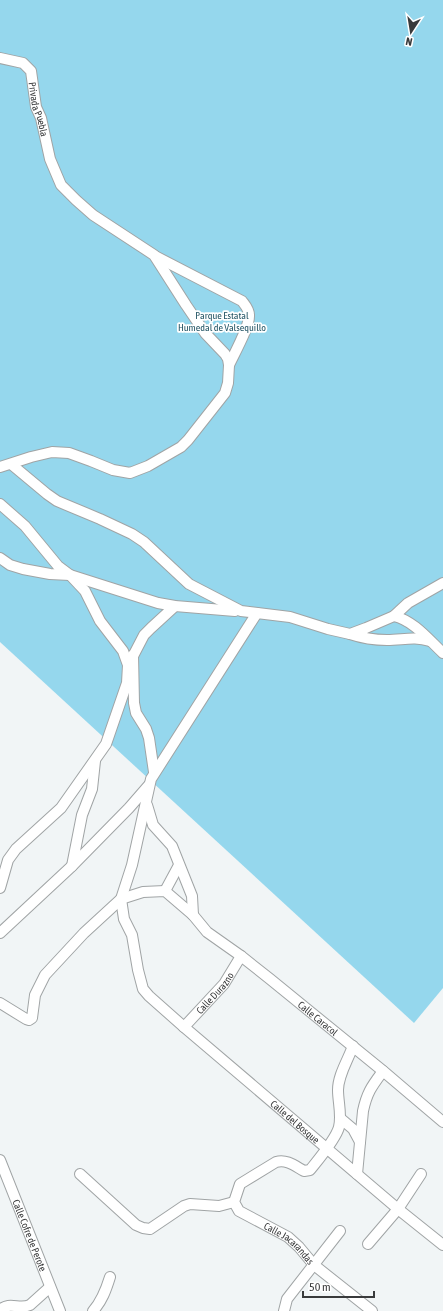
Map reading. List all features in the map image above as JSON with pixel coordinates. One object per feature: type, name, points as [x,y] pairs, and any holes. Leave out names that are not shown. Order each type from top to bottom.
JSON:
[{"type":"street","name":"Privada Puebla","points":[[0,58],[23,63],[31,71],[34,100],[50,159],[62,185],[76,200],[106,224],[154,255],[242,301],[247,308],[249,315],[248,323],[229,365]]},
{"type":"street","points":[[0,467],[52,452],[69,453],[113,470],[130,473],[148,466],[181,447],[225,393],[228,383],[228,359],[205,333],[154,255]]},
{"type":"street","points":[[11,464],[46,494],[132,534],[144,542],[190,584],[241,611]]},
{"type":"street","points":[[0,504],[25,526],[58,566],[70,575],[85,591],[100,621],[123,651],[128,665],[127,683],[106,744],[62,808],[16,849],[8,860],[0,888]]},
{"type":"street","points":[[0,558],[10,565],[23,569],[50,574],[70,575],[158,603],[175,606],[290,616],[328,629],[369,639],[387,640],[409,637],[430,641]]},
{"type":"street","points":[[350,634],[394,616],[408,603],[443,583]]},
{"type":"street","points":[[128,665],[144,635],[175,606]]},
{"type":"street","points":[[120,899],[132,865],[149,785],[154,772],[257,613]]},
{"type":"street","points":[[394,616],[407,620],[443,653]]},
{"type":"street","points":[[134,655],[134,703],[136,713],[146,729],[149,738],[154,772]]},
{"type":"street","points":[[72,866],[82,815],[92,789],[96,758]]},
{"type":"street","points":[[0,933],[72,866],[129,808],[149,785]]},
{"type":"street","points":[[146,802],[153,825],[172,846],[192,896],[193,915]]},
{"type":"street","points":[[0,1003],[8,1009],[30,1020],[32,1018],[35,995],[45,975],[84,933],[120,899],[143,892],[164,891],[179,865]]},
{"type":"street","name":"Calle Caracol","points":[[164,891],[193,915],[207,932],[241,956],[353,1046],[443,1122]]},
{"type":"street","name":"Calle del Bosque","points":[[120,899],[124,919],[132,935],[143,989],[149,996],[398,1209],[443,1245]]},
{"type":"street","name":"Calle Durazno","points":[[184,1027],[224,984],[241,956]]},
{"type":"street","points":[[80,1174],[136,1225],[143,1228],[150,1229],[184,1206],[190,1204],[236,1206],[240,1184],[276,1162],[288,1162],[304,1172],[307,1172],[327,1148],[339,1128],[340,1118],[338,1089],[340,1079],[353,1046]]},
{"type":"street","points":[[357,1174],[363,1111],[371,1086],[383,1071]]},
{"type":"street","points":[[340,1118],[353,1129],[360,1142]]},
{"type":"street","name":"Calle Cofre de Perote","points":[[0,1160],[60,1311]]},
{"type":"street","points":[[368,1244],[398,1209],[421,1174]]},
{"type":"street","name":"Calle Jacarandas","points":[[236,1206],[288,1237],[299,1246],[314,1265],[372,1311]]},
{"type":"street","points":[[284,1311],[287,1299],[340,1231]]},
{"type":"street","points":[[93,1311],[106,1292],[110,1277]]},
{"type":"street","points":[[0,1310],[8,1305],[26,1307],[50,1287]]},
{"type":"green space","name":"Parque Estatal Humedal de Valsequillo","points":[[0,0],[443,0],[443,988],[414,1023],[0,642]]}]
